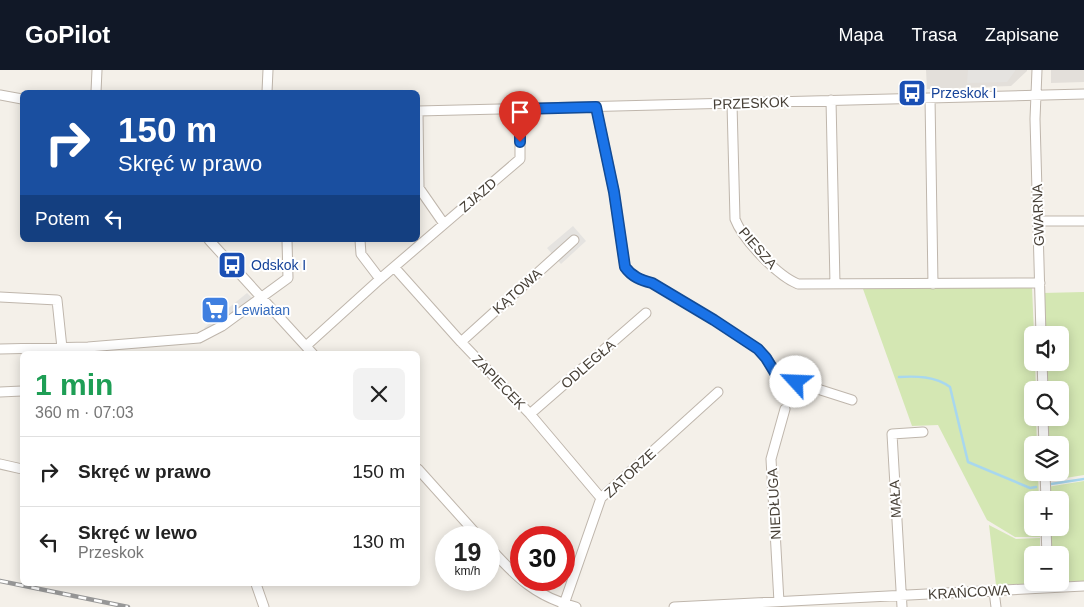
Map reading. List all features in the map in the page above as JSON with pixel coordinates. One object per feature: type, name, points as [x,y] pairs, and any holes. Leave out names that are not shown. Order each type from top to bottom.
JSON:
[{"type":"street","points":[[96,90],[97,70]]},
{"type":"street","points":[[267,90],[268,70]]},
{"type":"street","name":"GWARNA","points":[[1037,70],[1035,119],[1041,326]]},
{"type":"street","name":"PRZESKOK","points":[[420,112],[1084,94]]},
{"type":"street","points":[[0,95],[20,99]]},
{"type":"street","points":[[930,98],[933,284]]},
{"type":"street","points":[[831,100],[835,284]]},
{"type":"street","name":"PIESZA","points":[[732,104],[734,210],[738,227],[780,273],[789,280],[798,284],[1040,283]]},
{"type":"street","points":[[596,107],[614,192],[625,267],[630,274],[652,283],[745,340],[766,358],[777,376],[852,400]]},
{"type":"street","name":"ZJAZD","points":[[306,346],[380,279],[520,159],[520,109]]},
{"type":"street","points":[[420,189],[444,224]]},
{"type":"street","points":[[1038,221],[1084,222]]},
{"type":"street","name":"KĄTOWA","points":[[461,342],[574,240]]},
{"type":"street","points":[[211,242],[310,351]]},
{"type":"street","points":[[0,349],[62,348],[88,351],[199,338],[222,326],[288,278],[287,242]]},
{"type":"street","points":[[360,242],[361,254],[380,279]]},
{"type":"street","name":"ZAPIECEK","points":[[394,267],[461,342],[530,414],[601,498]]},
{"type":"street","points":[[0,297],[56,300],[62,348]]},
{"type":"street","name":"ODLEGŁA","points":[[530,414],[646,313]]},
{"type":"street","points":[[0,392],[20,391]]},
{"type":"street","name":"ZATORZE","points":[[563,605],[601,498],[718,392]]},
{"type":"street","name":"NIEDŁUGA","points":[[779,602],[771,460],[784,408]]},
{"type":"street","name":"MAŁA","points":[[901,596],[892,434],[923,432]]},
{"type":"street","points":[[0,464],[20,469]]},
{"type":"street","points":[[420,470],[469,526]]},
{"type":"street","points":[[500,558],[522,581],[545,597],[563,605],[576,607]]},
{"type":"street","points":[[257,586],[264,607]]},
{"type":"street","name":"KRAŃCOWA","points":[[1069,586],[1084,586]]},
{"type":"street","name":"KRAŃCOWA","points":[[674,607],[994,591],[1024,588]]},
{"type":"street","points":[[994,591],[996,607]]},
{"type":"street","points":[[901,596],[902,607]]},
{"type":"shaded area","points":[[926,70],[1027,71],[1011,86],[927,89]]},
{"type":"shaded area","points":[[968,70],[1015,71],[1007,82],[967,83]]},
{"type":"shaded area","points":[[1051,70],[1084,70],[1084,82],[1051,83]]},
{"type":"shaded area","points":[[573,226],[586,241],[561,264],[547,248]]},
{"type":"shaded area","points":[[247,293],[254,300],[208,333],[204,328]]},
{"type":"green space","points":[[1032,287],[1034,326],[1024,326],[1024,371],[1035,371],[1036,381],[1024,381],[1024,426],[1036,426],[1037,436],[1024,436],[1024,481],[1038,481],[1039,491],[1024,491],[1024,536],[1040,537],[1015,537],[987,520],[938,425],[912,426],[863,289]]},
{"type":"green space","points":[[1084,292],[1084,475],[1069,477],[1069,436],[1046,436],[1045,426],[1069,426],[1069,381],[1044,381],[1044,371],[1069,371],[1069,326],[1043,326],[1042,293]]},
{"type":"green space","points":[[1084,481],[1084,581],[1069,582],[1069,546],[1049,546],[1048,536],[1069,536],[1069,491],[1047,491],[1047,487]]},
{"type":"green space","points":[[989,525],[1016,539],[1040,538],[1040,546],[1024,546],[1024,584],[996,585]]},
{"type":"waterway","points":[[899,377],[932,379],[950,387],[968,462],[1030,488],[1036,487]]},
{"type":"waterway","points":[[1051,484],[1084,479]]},
{"type":"railway","points":[[0,581],[20,585]]},
{"type":"railway","points":[[25,586],[128,607]]},
{"type":"place","name":"Przeskok I","points":[[912,93]]},
{"type":"place","name":"Odskok I","points":[[232,265]]},
{"type":"place","name":"Lewiatan","points":[[215,310]]},
{"type":"route","points":[[520,142],[520,109],[596,107],[614,192],[625,267],[630,274],[652,283],[679,298],[745,340],[758,349],[766,358],[777,376],[796,382]]}]
